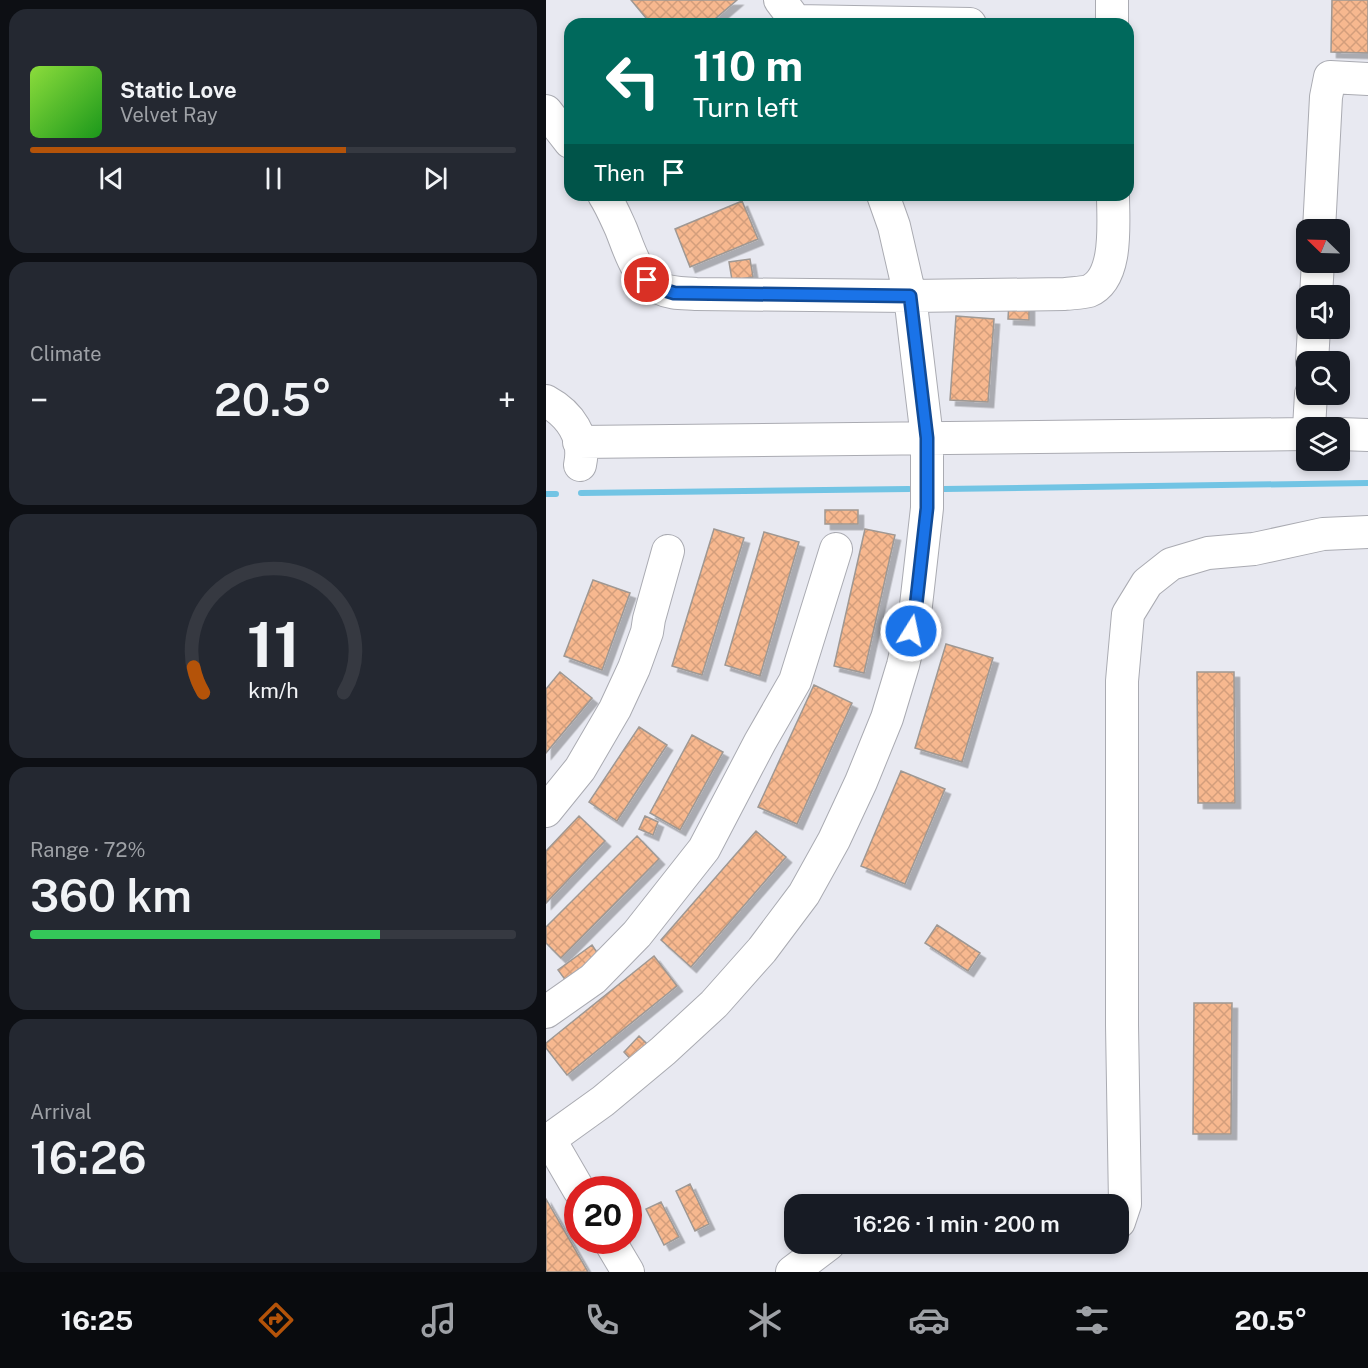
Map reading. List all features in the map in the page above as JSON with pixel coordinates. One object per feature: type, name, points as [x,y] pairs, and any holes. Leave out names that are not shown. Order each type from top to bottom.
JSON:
[{"type":"lane","points":[[1112,0],[1112,18]]},
{"type":"lane","points":[[791,15],[851,18]]},
{"type":"lane","points":[[1320,219],[1326,97],[1330,77],[1368,79]]},
{"type":"lane","points":[[546,111],[564,134]]},
{"type":"lane","points":[[607,201],[634,264],[647,280],[658,288],[674,293],[696,294],[910,296],[1065,294],[1089,291],[1102,281],[1111,261],[1113,201]]},
{"type":"lane","points":[[570,1176],[548,1141],[603,1101],[663,1052],[714,1004],[762,950],[804,894],[834,840],[887,718],[915,614],[927,508],[927,438],[910,296],[894,226],[885,201]]},
{"type":"lane","points":[[546,401],[558,408],[572,423],[580,453],[927,438],[1296,434]]},
{"type":"lane","points":[[1350,434],[1368,435]]},
{"type":"lane","points":[[1125,1194],[1122,1025],[1122,681],[1128,614],[1147,583],[1171,564],[1208,553],[1254,549],[1323,534],[1368,532]]},
{"type":"lane","points":[[546,1012],[592,979],[637,934],[704,849],[795,681],[836,549]]},
{"type":"lane","points":[[546,811],[580,769],[620,699],[647,632],[668,551]]},
{"type":"lane","points":[[617,1254],[628,1272]]},
{"type":"lane","points":[[792,1272],[816,1254]]},
{"type":"building","points":[[631,0],[737,0],[716,18],[646,18]]},
{"type":"building","points":[[1332,0],[1368,0],[1368,53],[1331,52]]},
{"type":"building","points":[[742,201],[758,239],[690,267],[675,229]]},
{"type":"building","points":[[750,259],[753,277],[732,280],[729,262]]},
{"type":"building","points":[[1009,302],[1029,302],[1029,320],[1008,319]]},
{"type":"building","points":[[956,316],[994,319],[988,402],[950,400]]},
{"type":"building","points":[[825,510],[858,510],[858,524],[825,524]]},
{"type":"building","points":[[714,529],[744,538],[702,675],[672,666]]},
{"type":"building","points":[[865,529],[895,535],[864,673],[834,666]]},
{"type":"building","points":[[764,532],[799,542],[760,676],[725,665]]},
{"type":"building","points":[[593,580],[630,593],[602,670],[564,656]]},
{"type":"building","points":[[946,644],[993,658],[962,762],[915,748]]},
{"type":"building","points":[[560,672],[592,698],[546,753],[546,689]]},
{"type":"building","points":[[1197,672],[1234,672],[1235,803],[1198,803]]},
{"type":"building","points":[[814,685],[852,703],[797,824],[758,807]]},
{"type":"building","points":[[639,727],[667,745],[617,821],[589,802]]},
{"type":"building","points":[[692,735],[723,752],[680,830],[650,813]]},
{"type":"building","points":[[901,771],[945,789],[905,884],[861,866]]},
{"type":"building","points":[[579,816],[605,841],[546,903],[546,851]]},
{"type":"building","points":[[645,816],[658,822],[653,835],[639,829]]},
{"type":"building","points":[[756,831],[786,857],[691,967],[661,940]]},
{"type":"building","points":[[637,836],[659,859],[561,958],[546,943],[546,927]]},
{"type":"building","points":[[937,925],[980,953],[968,971],[925,943]]},
{"type":"building","points":[[592,945],[602,960],[569,985],[558,970]]},
{"type":"building","points":[[654,956],[677,986],[567,1075],[546,1048],[546,1043]]},
{"type":"building","points":[[1194,1003],[1232,1003],[1231,1134],[1193,1134]]},
{"type":"building","points":[[639,1036],[649,1046],[633,1062],[624,1052]]},
{"type":"building","points":[[690,1184],[709,1224],[695,1231],[676,1191]]},
{"type":"building","points":[[546,1199],[564,1230],[564,1254],[578,1254],[588,1272],[546,1272]]},
{"type":"building","points":[[661,1202],[679,1237],[664,1245],[646,1209]]},
{"type":"waterway","points":[[944,489],[1368,483]]},
{"type":"waterway","points":[[581,493],[909,489]]},
{"type":"waterway","points":[[546,494],[556,494]]},
{"type":"route","points":[[647,280],[658,288],[674,293],[910,296],[927,438],[927,508],[911,631]]}]
